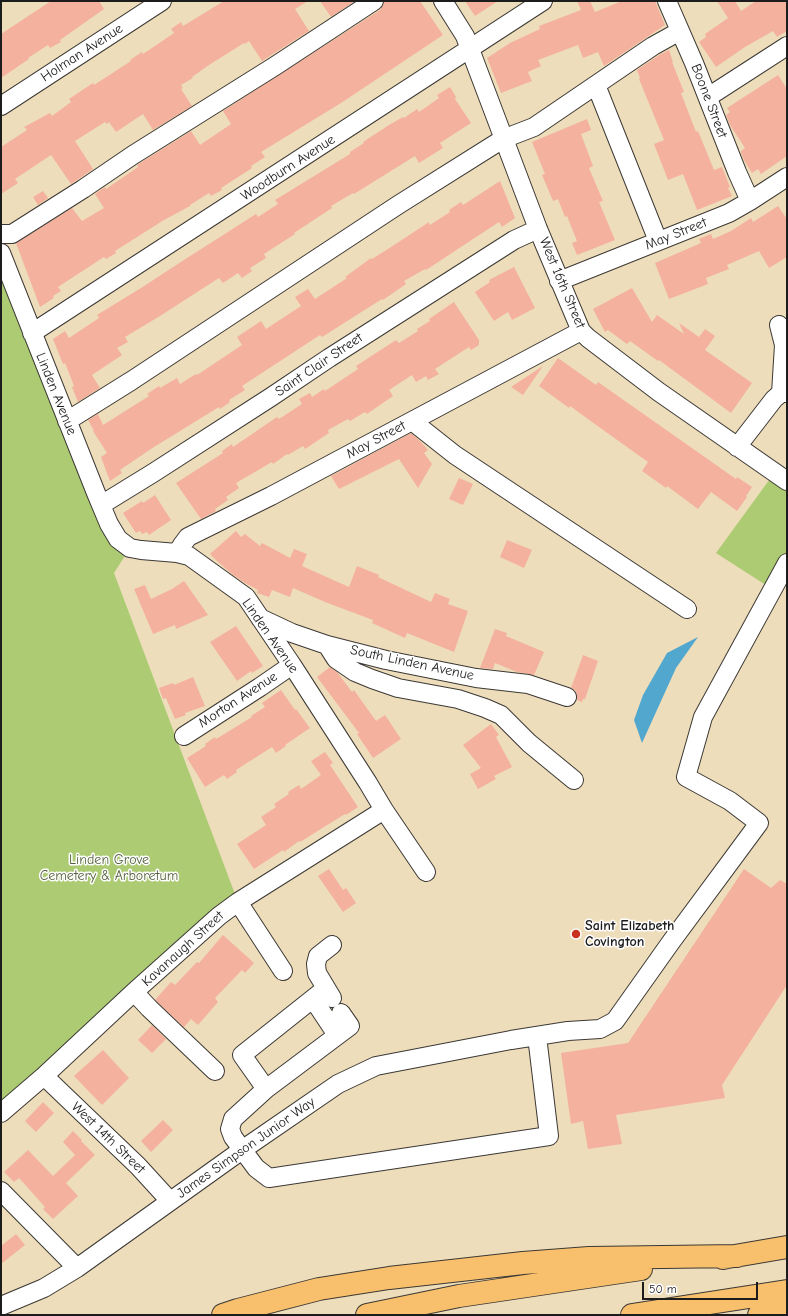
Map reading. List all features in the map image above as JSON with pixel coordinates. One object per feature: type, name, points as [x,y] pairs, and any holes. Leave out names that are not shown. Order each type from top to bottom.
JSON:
[{"type":"highway","points":[[367,1315],[459,1296],[561,1280],[737,1256],[787,1247]]},
{"type":"highway","points":[[223,1315],[319,1290],[389,1278],[523,1263],[589,1258],[737,1256]]},
{"type":"highway","points":[[632,1315],[787,1291]]},
{"type":"highway","points":[[760,1315],[787,1306]]},
{"type":"street","name":"Holman Avenue","points":[[1,106],[162,1]]},
{"type":"street","points":[[1,234],[12,234],[374,1]]},
{"type":"street","name":"West 16th Street","points":[[443,1],[465,36],[538,229],[581,331],[588,338],[659,392],[737,448],[787,481]]},
{"type":"street","name":"Woodburn Avenue","points":[[32,333],[543,1]]},
{"type":"street","name":"Boone Street","points":[[668,1],[750,201]]},
{"type":"street","points":[[67,421],[131,381],[398,205],[503,139],[534,127],[653,46],[680,30]]},
{"type":"street","points":[[708,97],[787,46]]},
{"type":"street","points":[[596,85],[658,241]]},
{"type":"street","name":"May Street","points":[[559,281],[729,213],[787,177]]},
{"type":"street","name":"Saint Clair Street","points":[[101,505],[264,402],[329,358],[514,240],[538,229]]},
{"type":"street","name":"Linden Avenue","points":[[1,253],[101,505],[109,524],[118,539],[130,548],[177,553],[189,556],[246,597],[292,665],[384,810],[426,872]]},
{"type":"street","points":[[737,448],[774,399],[784,393],[784,344],[779,325]]},
{"type":"street","name":"May Street","points":[[177,553],[188,538],[271,496],[581,331]]},
{"type":"street","points":[[412,421],[455,455],[688,609]]},
{"type":"street","name":"James Simpson Junior Way","points":[[1,1306],[44,1288],[77,1268],[242,1150],[338,1084],[376,1066],[511,1040],[568,1031],[600,1030],[614,1021],[759,823],[730,801],[686,777],[703,717],[787,563]]},
{"type":"street","name":"South Linden Avenue","points":[[259,618],[327,645],[386,660],[469,676],[528,684],[567,697]]},
{"type":"street","points":[[327,645],[336,659],[355,672],[372,679],[398,688],[458,699],[501,715],[528,743],[574,780]]},
{"type":"street","name":"Morton Avenue","points":[[184,736],[292,665]]},
{"type":"street","name":"Kavanaugh Street","points":[[1,1113],[44,1076],[134,992],[219,916],[238,902],[384,810]]},
{"type":"street","points":[[238,902],[283,971]]},
{"type":"street","points":[[332,945],[318,956],[316,964],[317,973],[328,1000],[337,1035]]},
{"type":"street","points":[[134,992],[215,1071]]},
{"type":"street","points":[[328,1000],[350,1026],[266,1088],[233,1119],[230,1129],[233,1137],[256,1168],[269,1178],[549,1136],[537,1036]]},
{"type":"street","points":[[266,1088],[242,1055],[328,1000]]},
{"type":"street","name":"West 14th Street","points":[[44,1076],[138,1166],[170,1201]]},
{"type":"street","points":[[1,1191],[77,1268]]},
{"type":"green space","name":"Linden Grove Cemetery & Arboretum","points":[[1,253],[67,421],[130,548],[114,573],[238,902],[1,1113]]},
{"type":"green space","points":[[775,472],[787,481],[787,563],[772,589],[716,553]]},
{"type":"water","points":[[698,637],[676,668],[642,743],[634,720],[643,695],[667,653]]},
{"type":"building","points":[[51,1],[99,1],[104,9],[60,40],[61,42],[50,48],[48,45],[1,78],[1,34]]},
{"type":"building","points":[[224,1],[308,1],[295,9],[309,31],[262,61],[249,41],[209,65],[192,77],[193,78],[181,85],[183,88],[181,89],[192,106],[153,130],[143,114],[116,132],[109,122],[107,124],[105,122],[75,141],[93,169],[71,184],[51,155],[15,179],[18,183],[1,194],[1,147],[27,130],[24,127],[50,113],[52,116],[71,102],[69,99],[93,83],[94,85],[142,52],[143,54],[174,33],[171,29],[181,22],[183,26]]},
{"type":"building","points":[[320,1],[355,1],[331,17]]},
{"type":"building","points":[[384,1],[420,1],[443,35],[341,103],[261,152],[265,157],[251,166],[252,168],[221,188],[222,190],[211,196],[209,193],[115,251],[116,253],[106,259],[104,257],[58,287],[61,291],[53,296],[54,298],[40,307],[16,243],[72,208],[82,221],[104,208],[95,194],[105,187],[106,189],[138,167],[137,165],[191,131],[200,145],[231,124],[223,111],[380,10]]},
{"type":"building","points":[[465,1],[498,1],[475,16]]},
{"type":"building","points":[[577,1],[590,1],[595,12],[622,1],[655,1],[665,25],[604,66],[598,52],[583,58],[578,45],[538,60],[541,66],[528,72],[532,81],[501,93],[487,58],[510,43],[540,29],[539,26],[581,10]]},
{"type":"building","points":[[717,1],[735,1],[741,11],[756,1],[787,1],[787,31],[777,37],[773,31],[745,47],[716,67],[699,42],[706,37],[705,34],[728,18]]},
{"type":"building","points":[[669,50],[672,62],[684,92],[681,93],[696,132],[698,131],[714,170],[722,167],[732,196],[697,210],[683,174],[668,180],[654,144],[664,140],[639,79],[637,70]]},
{"type":"building","points":[[778,75],[787,89],[787,156],[761,174],[758,169],[752,173],[741,153],[741,151],[745,148],[730,125],[726,115],[730,112],[727,108]]},
{"type":"building","points":[[450,87],[456,97],[455,99],[471,123],[440,143],[443,148],[419,163],[415,156],[354,194],[353,193],[331,206],[332,208],[264,254],[266,258],[250,268],[252,271],[242,278],[238,273],[223,283],[219,278],[125,337],[128,342],[117,348],[122,355],[92,375],[100,388],[78,402],[72,387],[74,386],[65,363],[63,364],[53,339],[65,331],[69,338],[99,318],[97,315],[256,214],[258,217],[278,204],[275,200],[350,154],[350,152],[364,143],[363,142],[389,125],[403,117],[404,118],[417,109],[419,112],[439,98],[437,95]]},
{"type":"building","points":[[587,119],[591,130],[581,134],[593,166],[589,168],[603,201],[599,202],[615,240],[577,255],[572,243],[577,241],[558,199],[553,201],[542,175],[545,174],[532,142]]},
{"type":"building","points":[[500,181],[515,218],[502,227],[499,222],[426,270],[425,269],[404,281],[406,284],[383,300],[382,299],[322,337],[320,335],[242,386],[245,390],[229,400],[230,402],[220,409],[219,407],[154,447],[120,470],[122,473],[110,481],[101,457],[107,453],[88,420],[98,414],[103,425],[149,396],[147,394],[159,386],[160,388],[177,378],[180,384],[196,374],[197,375],[242,345],[237,337],[261,321],[266,329],[301,306],[295,297],[308,289],[315,299],[347,278],[345,277],[371,258],[372,259],[429,222],[430,225],[450,212],[449,210],[461,202],[463,205]]},
{"type":"building","points":[[43,191],[48,198],[38,205],[33,197]]},
{"type":"building","points":[[778,206],[787,219],[787,257],[769,268],[759,251],[727,265],[729,269],[706,278],[708,284],[669,299],[655,263],[701,243],[699,239],[711,234],[713,239],[731,231],[751,218],[753,222]]},
{"type":"building","points":[[514,267],[535,308],[512,320],[508,312],[494,321],[475,292],[490,282],[489,280]]},
{"type":"building","points":[[632,288],[652,322],[657,315],[684,334],[679,323],[699,337],[705,329],[715,336],[705,350],[752,383],[731,413],[659,360],[658,361],[630,341],[627,344],[608,330],[605,332],[593,309]]},
{"type":"building","points":[[454,302],[479,340],[479,345],[471,350],[469,347],[435,369],[439,374],[428,380],[426,376],[416,382],[412,375],[389,390],[393,396],[367,414],[365,412],[350,421],[348,419],[328,430],[329,433],[305,449],[303,446],[288,455],[287,454],[273,464],[272,462],[236,483],[239,488],[226,497],[228,500],[215,509],[216,511],[201,519],[176,483],[223,453],[222,451],[232,444],[233,447],[277,417],[279,419],[302,404],[299,399],[310,393],[312,397],[324,389],[325,391],[358,369],[356,366],[396,340],[399,343],[418,331],[417,329],[430,321],[429,319]]},
{"type":"building","points":[[558,358],[596,385],[598,382],[736,479],[737,477],[752,487],[737,511],[711,492],[698,509],[667,486],[666,488],[642,471],[648,462],[570,406],[569,408],[539,386]]},
{"type":"building","points":[[543,366],[523,395],[511,387]]},
{"type":"building","points":[[411,433],[428,450],[424,453],[432,464],[418,488],[399,459],[339,489],[331,476]]},
{"type":"building","points":[[459,478],[473,484],[463,505],[449,499]]},
{"type":"building","points":[[155,495],[171,520],[149,535],[147,532],[142,534],[140,531],[136,533],[123,513]]},
{"type":"building","points":[[236,531],[241,537],[245,534],[260,546],[262,543],[290,558],[294,549],[307,554],[302,566],[349,587],[357,566],[379,575],[378,577],[431,602],[435,593],[450,599],[448,604],[468,611],[454,652],[407,633],[405,638],[372,623],[373,620],[293,588],[290,597],[272,590],[269,597],[257,593],[258,590],[233,575],[210,554]]},
{"type":"building","points":[[507,540],[532,550],[524,568],[500,557]]},
{"type":"building","points":[[184,581],[208,615],[176,629],[175,625],[153,634],[134,589],[145,585],[151,599],[172,589]]},
{"type":"building","points":[[236,626],[263,666],[252,673],[251,671],[237,681],[210,642]]},
{"type":"building","points":[[495,629],[507,633],[506,636],[544,652],[534,675],[517,672],[495,663],[493,669],[480,668]]},
{"type":"building","points":[[583,655],[598,661],[585,699],[583,699],[582,702],[577,700],[575,690],[571,688]]},
{"type":"building","points":[[330,667],[337,672],[352,692],[354,690],[376,721],[385,715],[401,739],[373,758],[357,734],[359,733],[317,677]]},
{"type":"building","points":[[193,677],[205,706],[185,713],[186,715],[175,719],[166,698],[163,699],[159,688],[173,683],[174,685]]},
{"type":"building","points":[[281,690],[310,728],[276,753],[272,747],[236,770],[237,772],[227,779],[224,775],[205,787],[187,758],[206,746],[205,744],[215,737],[216,739],[252,717],[251,716],[265,707],[262,703]]},
{"type":"building","points":[[491,724],[499,735],[496,737],[512,767],[494,776],[496,779],[478,789],[470,774],[481,768],[463,745]]},
{"type":"building","points":[[325,752],[333,763],[330,765],[358,807],[300,842],[299,841],[284,852],[283,850],[254,869],[237,844],[266,825],[261,817],[276,807],[274,804],[289,794],[288,792],[299,785],[301,789],[321,775],[311,761]]},
{"type":"building","points":[[329,869],[343,890],[346,888],[356,903],[343,912],[318,876]]},
{"type":"building","points":[[744,869],[771,888],[780,880],[787,884],[787,985],[722,1085],[725,1098],[616,1115],[622,1144],[588,1149],[583,1121],[571,1124],[561,1053],[628,1043]]},
{"type":"building","points":[[223,935],[254,963],[245,973],[242,970],[215,998],[218,1002],[198,1025],[191,1019],[184,1027],[155,1000],[171,982],[175,985],[197,962],[199,963]]},
{"type":"building","points":[[152,1025],[166,1039],[152,1053],[138,1040]]},
{"type":"building","points":[[103,1050],[129,1078],[102,1105],[74,1076]]},
{"type":"building","points":[[43,1102],[54,1113],[36,1132],[25,1121]]},
{"type":"building","points":[[163,1120],[173,1130],[151,1152],[141,1141]]},
{"type":"building","points":[[73,1131],[95,1155],[66,1183],[78,1196],[53,1219],[43,1209],[45,1207],[19,1178],[14,1182],[4,1172],[28,1150],[53,1176],[75,1155],[63,1142]]},
{"type":"building","points":[[16,1234],[25,1245],[1,1264],[1,1246]]},
{"type":"place","name":"Saint Elizabeth Covington","points":[[576,934]]}]
